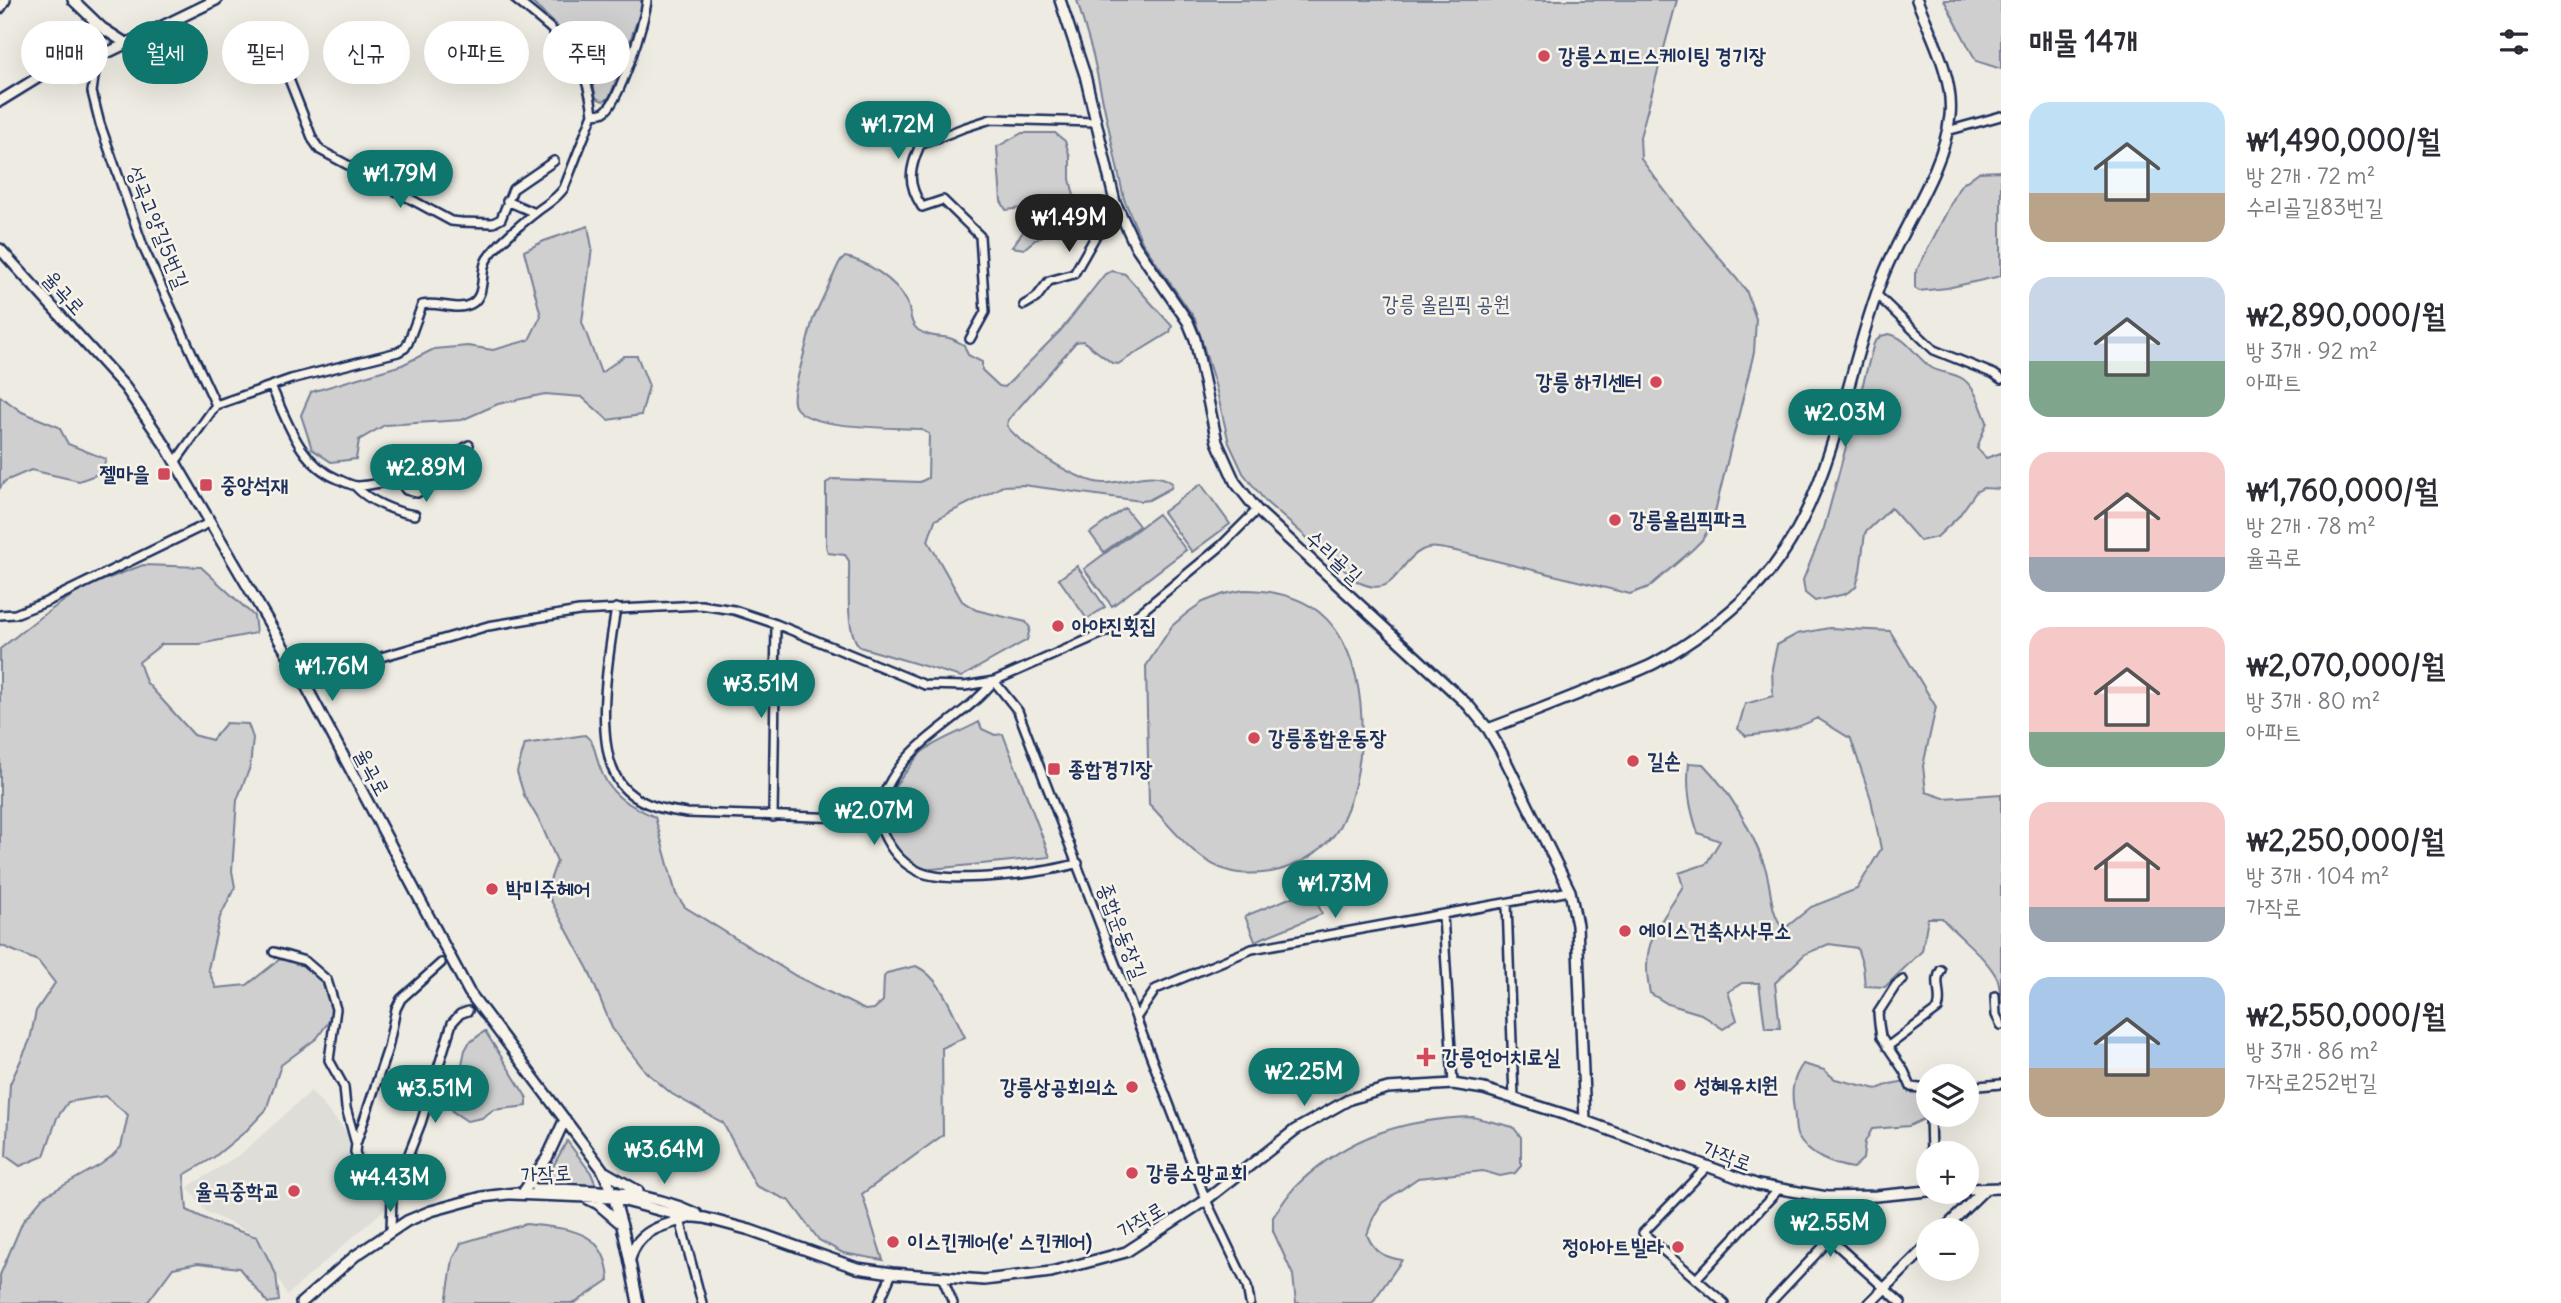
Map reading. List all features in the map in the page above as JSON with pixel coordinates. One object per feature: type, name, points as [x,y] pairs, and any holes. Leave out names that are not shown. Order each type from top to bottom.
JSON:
[{"type":"street","points":[[0,8],[5,0]]},
{"type":"street","points":[[73,0],[94,21]]},
{"type":"street","points":[[174,21],[216,0]]},
{"type":"street","points":[[176,461],[216,405],[271,386],[405,348],[422,305],[429,303],[462,307],[477,300],[481,292],[486,260],[535,213],[557,199],[564,188],[593,114],[587,79],[563,39],[516,0]]},
{"type":"street","points":[[593,114],[605,112],[614,100],[627,70],[647,0]]},
{"type":"street","name":"수리골길","points":[[1060,0],[1086,75],[1115,202],[1135,245],[1188,321],[1195,340],[1217,442],[1235,482],[1257,510],[1448,686],[1488,729],[1547,841],[1570,891],[1577,925],[1585,1121]]},
{"type":"street","points":[[1488,729],[1652,664],[1695,639],[1726,616],[1755,588],[1777,561],[1793,535],[1818,482],[1876,293],[1898,239],[1928,181],[1947,131],[1951,106],[1948,81],[1917,0]]},
{"type":"street","points":[[0,101],[28,84]]},
{"type":"street","name":"성곡고양길5번길","points":[[93,84],[92,92],[100,124],[144,249],[216,405]]},
{"type":"street","points":[[291,84],[313,140],[320,150],[451,220],[493,223],[500,219],[513,189],[554,161]]},
{"type":"street","points":[[1947,131],[2001,116]]},
{"type":"street","points":[[970,339],[985,312],[980,236],[943,200],[922,207],[914,194],[911,166],[920,145],[991,120],[1096,122]]},
{"type":"street","points":[[507,201],[535,213]]},
{"type":"street","points":[[1024,305],[1036,298],[1049,281],[1074,274],[1115,202]]},
{"type":"street","name":"율곡로","points":[[0,248],[125,387],[176,461],[469,992],[602,1169],[613,1195],[638,1303]]},
{"type":"street","points":[[1876,293],[1934,350],[2001,379]]},
{"type":"street","points":[[271,386],[300,448],[313,466],[356,486],[370,500],[385,504],[399,513],[415,515]]},
{"type":"street","points":[[356,486],[385,482],[410,484],[422,480],[437,472],[454,454],[469,445]]},
{"type":"street","points":[[401,483],[406,490],[417,493],[445,476],[464,474]]},
{"type":"street","points":[[302,686],[357,664],[488,626],[579,611],[701,605],[734,610],[776,624],[925,685],[965,686],[994,681],[1130,621],[1221,546],[1257,510]]},
{"type":"street","points":[[0,615],[15,614],[46,602],[211,522]]},
{"type":"street","points":[[616,608],[604,682],[605,714],[609,756],[616,777],[626,790],[645,803],[664,810],[687,813],[877,819]]},
{"type":"street","points":[[773,817],[776,624]]},
{"type":"street","points":[[994,681],[970,706],[927,738],[902,765],[884,794],[877,819],[886,839],[902,861],[924,874],[972,877],[1061,868],[1078,863]]},
{"type":"street","name":"종합운동장길","points":[[994,681],[1018,711],[1206,1200],[1247,1286],[1250,1303]]},
{"type":"street","points":[[1136,1018],[1156,989],[1252,948],[1570,891]]},
{"type":"street","points":[[1507,904],[1514,1098]]},
{"type":"street","points":[[1443,915],[1453,1084]]},
{"type":"street","points":[[274,953],[305,961],[320,971],[331,990],[336,1009],[336,1025],[329,1049],[329,1060],[344,1087],[346,1108],[356,1144]]},
{"type":"street","points":[[392,1198],[358,1162],[356,1144],[388,1048],[396,1009],[401,999],[441,963]]},
{"type":"street","points":[[1887,1047],[1938,1009],[1940,995],[1937,980],[1941,970]]},
{"type":"street","points":[[1903,980],[1896,985],[1878,1013],[1881,1037],[1904,1070],[1911,1087],[1916,1088]]},
{"type":"street","points":[[1995,996],[1996,1015],[2001,1025]]},
{"type":"street","points":[[391,1230],[392,1198],[421,1123],[453,1023],[460,1014],[468,1011]]},
{"type":"street","name":"가작로","points":[[511,1194],[587,1198],[613,1195],[677,1215],[705,1218],[750,1230],[857,1268],[984,1280],[1051,1272],[1126,1252],[1206,1200],[1295,1130],[1350,1099],[1388,1088],[1453,1084],[1514,1098],[1585,1121],[1758,1185],[1827,1197],[1916,1192]]},
{"type":"street","points":[[1979,1086],[2001,1084]]},
{"type":"street","points":[[524,1191],[547,1158],[565,1119]]},
{"type":"street","points":[[1706,1168],[1643,1233],[1724,1303]]},
{"type":"street","points":[[602,1169],[634,1190],[673,1203]]},
{"type":"street","points":[[1979,1189],[2001,1188]]},
{"type":"street","name":"가작로","points":[[301,1303],[355,1256],[391,1230],[431,1211],[482,1197],[533,1189],[613,1195],[673,1203],[705,1218]]},
{"type":"street","points":[[1696,1279],[1779,1189]]},
{"type":"street","points":[[1955,1218],[1985,1189]]},
{"type":"street","points":[[1770,1303],[1871,1196]]},
{"type":"street","points":[[587,1198],[620,1223]]},
{"type":"street","points":[[630,1260],[634,1244],[641,1238],[659,1227],[694,1217]]},
{"type":"street","points":[[680,1220],[702,1303]]},
{"type":"street","points":[[1830,1239],[1900,1303]]},
{"type":"street","points":[[1870,1303],[1916,1257]]},
{"type":"street","points":[[879,1303],[892,1273]]},
{"type":"street","points":[[942,1277],[953,1303]]},
{"type":"shaded area","name":"율곡중학교","points":[[311,1091],[401,1195],[287,1295],[257,1236],[205,1211],[188,1187],[242,1153]]},
{"type":"green space","points":[[529,0],[641,0],[642,7],[630,41],[630,21],[551,21]]},
{"type":"green space","name":"강릉 올림픽 공원","points":[[1077,0],[1677,0],[1640,137],[1641,159],[1746,290],[1756,319],[1754,352],[1712,524],[1702,540],[1649,587],[1630,594],[1456,551],[1434,548],[1422,550],[1413,556],[1394,578],[1381,587],[1358,582],[1266,502],[1243,473],[1229,443],[1195,319],[1142,242],[1124,199],[1093,55]]},
{"type":"green space","points":[[1944,0],[2001,0],[2001,69],[1976,61]]},
{"type":"green space","points":[[594,84],[615,84],[610,97],[603,101],[596,98]]},
{"type":"green space","points":[[1022,133],[1055,133],[1065,141],[1070,157],[1070,179],[1081,225],[1073,234],[1046,235],[1024,249],[1012,247],[1034,212],[1023,208],[1006,210],[1001,201],[997,147]]},
{"type":"green space","points":[[2001,171],[2001,276],[1919,291],[1915,288],[1915,274],[1960,186],[1979,172]]},
{"type":"green space","points":[[588,226],[592,248],[582,322],[601,373],[624,356],[637,356],[649,386],[641,415],[608,420],[582,397],[545,394],[498,404],[462,420],[385,425],[359,440],[356,459],[331,462],[312,449],[301,415],[311,392],[402,365],[434,349],[468,346],[493,350],[529,340],[541,316],[524,251]]},
{"type":"green space","points":[[845,257],[871,267],[888,279],[906,300],[913,324],[918,330],[964,345],[968,355],[982,362],[982,370],[999,386],[1005,387],[1061,330],[1105,274],[1112,271],[1125,274],[1172,326],[1170,332],[1118,364],[1112,363],[1083,341],[1076,342],[1008,420],[1007,426],[1037,453],[1092,481],[1111,483],[1157,477],[1172,483],[1171,488],[1149,500],[1141,501],[1023,485],[1003,486],[935,520],[928,541],[962,601],[976,610],[1026,622],[1030,628],[1027,640],[961,677],[860,647],[855,640],[850,619],[849,561],[845,555],[828,553],[826,546],[826,483],[833,479],[920,482],[928,478],[929,434],[920,429],[835,424],[805,415],[794,404],[794,392],[813,319],[839,263]]},
{"type":"green space","points":[[1889,334],[1907,344],[1932,368],[1968,383],[1987,422],[1977,448],[1986,458],[2001,453],[2001,489],[1983,488],[1976,492],[1958,517],[1937,537],[1920,541],[1891,508],[1865,533],[1856,587],[1845,594],[1815,601],[1805,593],[1803,580],[1824,528],[1874,343],[1881,336]]},
{"type":"green space","points":[[0,396],[22,412],[59,427],[68,444],[106,459],[101,473],[79,481],[31,470],[5,481],[0,488]]},
{"type":"green space","points":[[1201,484],[1230,524],[1192,552],[1163,512]]},
{"type":"green space","points":[[1125,508],[1139,526],[1104,552],[1090,533]]},
{"type":"green space","points":[[1158,514],[1186,550],[1112,606],[1084,569]]},
{"type":"green space","points":[[143,565],[201,567],[254,616],[256,633],[200,644],[162,644],[139,662],[146,682],[194,735],[212,740],[226,723],[248,724],[253,738],[250,767],[237,800],[232,871],[235,887],[220,917],[208,969],[216,988],[247,985],[280,959],[310,962],[332,983],[334,1014],[317,1038],[281,1065],[266,1110],[246,1131],[213,1158],[184,1175],[187,1210],[214,1223],[257,1237],[276,1274],[279,1301],[268,1303],[239,1268],[198,1263],[173,1268],[147,1303],[0,1303],[0,1275],[23,1221],[43,1197],[100,1165],[121,1147],[128,1115],[105,1096],[68,1102],[57,1118],[44,1156],[20,1166],[6,1156],[10,1084],[30,1040],[36,1011],[55,983],[38,961],[0,945],[0,649],[83,588]]},
{"type":"green space","points":[[1077,566],[1105,607],[1087,619],[1059,579]]},
{"type":"green space","name":"강릉종합운동장","points":[[1244,590],[1264,591],[1302,601],[1319,612],[1336,630],[1348,652],[1356,677],[1362,732],[1355,785],[1336,832],[1321,849],[1306,859],[1280,870],[1255,874],[1229,871],[1205,860],[1185,843],[1149,804],[1146,666],[1172,626],[1187,613],[1203,602]]},
{"type":"green space","points":[[1829,628],[1890,631],[1936,707],[1923,766],[1926,792],[1944,798],[2001,794],[2001,1005],[1998,981],[1992,969],[1942,918],[1928,918],[1922,951],[1885,987],[1865,986],[1863,966],[1857,948],[1829,944],[1805,954],[1775,983],[1780,1028],[1765,1028],[1759,983],[1742,983],[1728,992],[1737,1020],[1723,1029],[1701,1014],[1668,1004],[1650,993],[1647,976],[1647,961],[1653,936],[1683,886],[1679,873],[1706,864],[1720,841],[1698,833],[1689,799],[1689,763],[1703,764],[1740,812],[1765,867],[1773,907],[1784,929],[1811,907],[1857,889],[1881,849],[1871,799],[1851,739],[1817,718],[1791,729],[1765,734],[1746,736],[1738,729],[1745,704],[1773,696],[1772,668],[1777,645],[1797,634]]},
{"type":"green space","points":[[979,722],[982,729],[995,735],[1003,734],[1050,857],[922,870],[897,849],[889,838],[884,815],[887,802],[894,788],[922,752]]},
{"type":"green space","points":[[585,735],[593,745],[603,776],[614,792],[628,803],[655,817],[676,894],[685,907],[796,976],[865,1010],[874,1009],[883,1001],[884,977],[887,973],[916,966],[933,979],[946,997],[965,1037],[942,1048],[943,1135],[862,1194],[883,1260],[843,1253],[819,1240],[790,1201],[756,1186],[723,1123],[672,1094],[646,1072],[612,1028],[588,969],[549,897],[549,883],[557,861],[541,824],[524,795],[517,772],[525,744]]},
{"type":"green space","points":[[1312,889],[1322,914],[1255,941],[1245,916]]},
{"type":"green space","points":[[485,1031],[527,1098],[527,1106],[493,1110],[482,1118],[467,1121],[452,1111],[465,1050],[469,1043]]},
{"type":"green space","points":[[1803,1064],[1824,1070],[1835,1079],[1877,1089],[1911,1080],[1916,1086],[1916,1123],[1909,1126],[1872,1129],[1865,1142],[1863,1159],[1853,1168],[1830,1162],[1808,1149],[1797,1134],[1793,1091]]},
{"type":"green space","points":[[1473,1117],[1513,1127],[1521,1137],[1521,1166],[1515,1173],[1500,1176],[1483,1171],[1418,1178],[1382,1203],[1367,1235],[1381,1253],[1402,1260],[1372,1303],[1296,1303],[1293,1275],[1273,1231],[1273,1217],[1295,1187],[1318,1166],[1338,1153],[1380,1133],[1424,1121]]},
{"type":"green space","points":[[567,1141],[591,1173],[596,1185],[542,1186]]},
{"type":"green space","points":[[526,1224],[582,1234],[601,1250],[609,1280],[575,1303],[446,1303],[453,1259],[461,1243]]},
{"type":"place","name":"강릉스피드스케이팅 경기장","points":[[1544,56]]},
{"type":"place","name":"강릉 하키센터","points":[[1656,382]]},
{"type":"place","name":"젤마을","points":[[164,474]]},
{"type":"place","name":"중앙석재","points":[[206,485]]},
{"type":"place","name":"강릉올림픽파크","points":[[1615,520]]},
{"type":"place","name":"아야진횟집","points":[[1058,626]]},
{"type":"place","name":"강릉종합운동장","points":[[1254,738]]},
{"type":"place","name":"길손","points":[[1633,761]]},
{"type":"place","name":"종합경기장","points":[[1054,769]]},
{"type":"place","name":"박미주헤어","points":[[492,889]]},
{"type":"place","name":"에이스건축사사무소","points":[[1625,931]]},
{"type":"place","name":"강릉언어치료실","points":[[1426,1057]]},
{"type":"place","name":"성혜유치원","points":[[1680,1085]]},
{"type":"place","name":"강릉상공회의소","points":[[1132,1087]]},
{"type":"place","name":"강릉소망교회","points":[[1132,1173]]},
{"type":"place","name":"율곡중학교","points":[[294,1191]]},
{"type":"place","name":"이스킨케어(e' 스킨케어)","points":[[893,1242]]},
{"type":"place","name":"정아아트빌라","points":[[1678,1247]]}]
